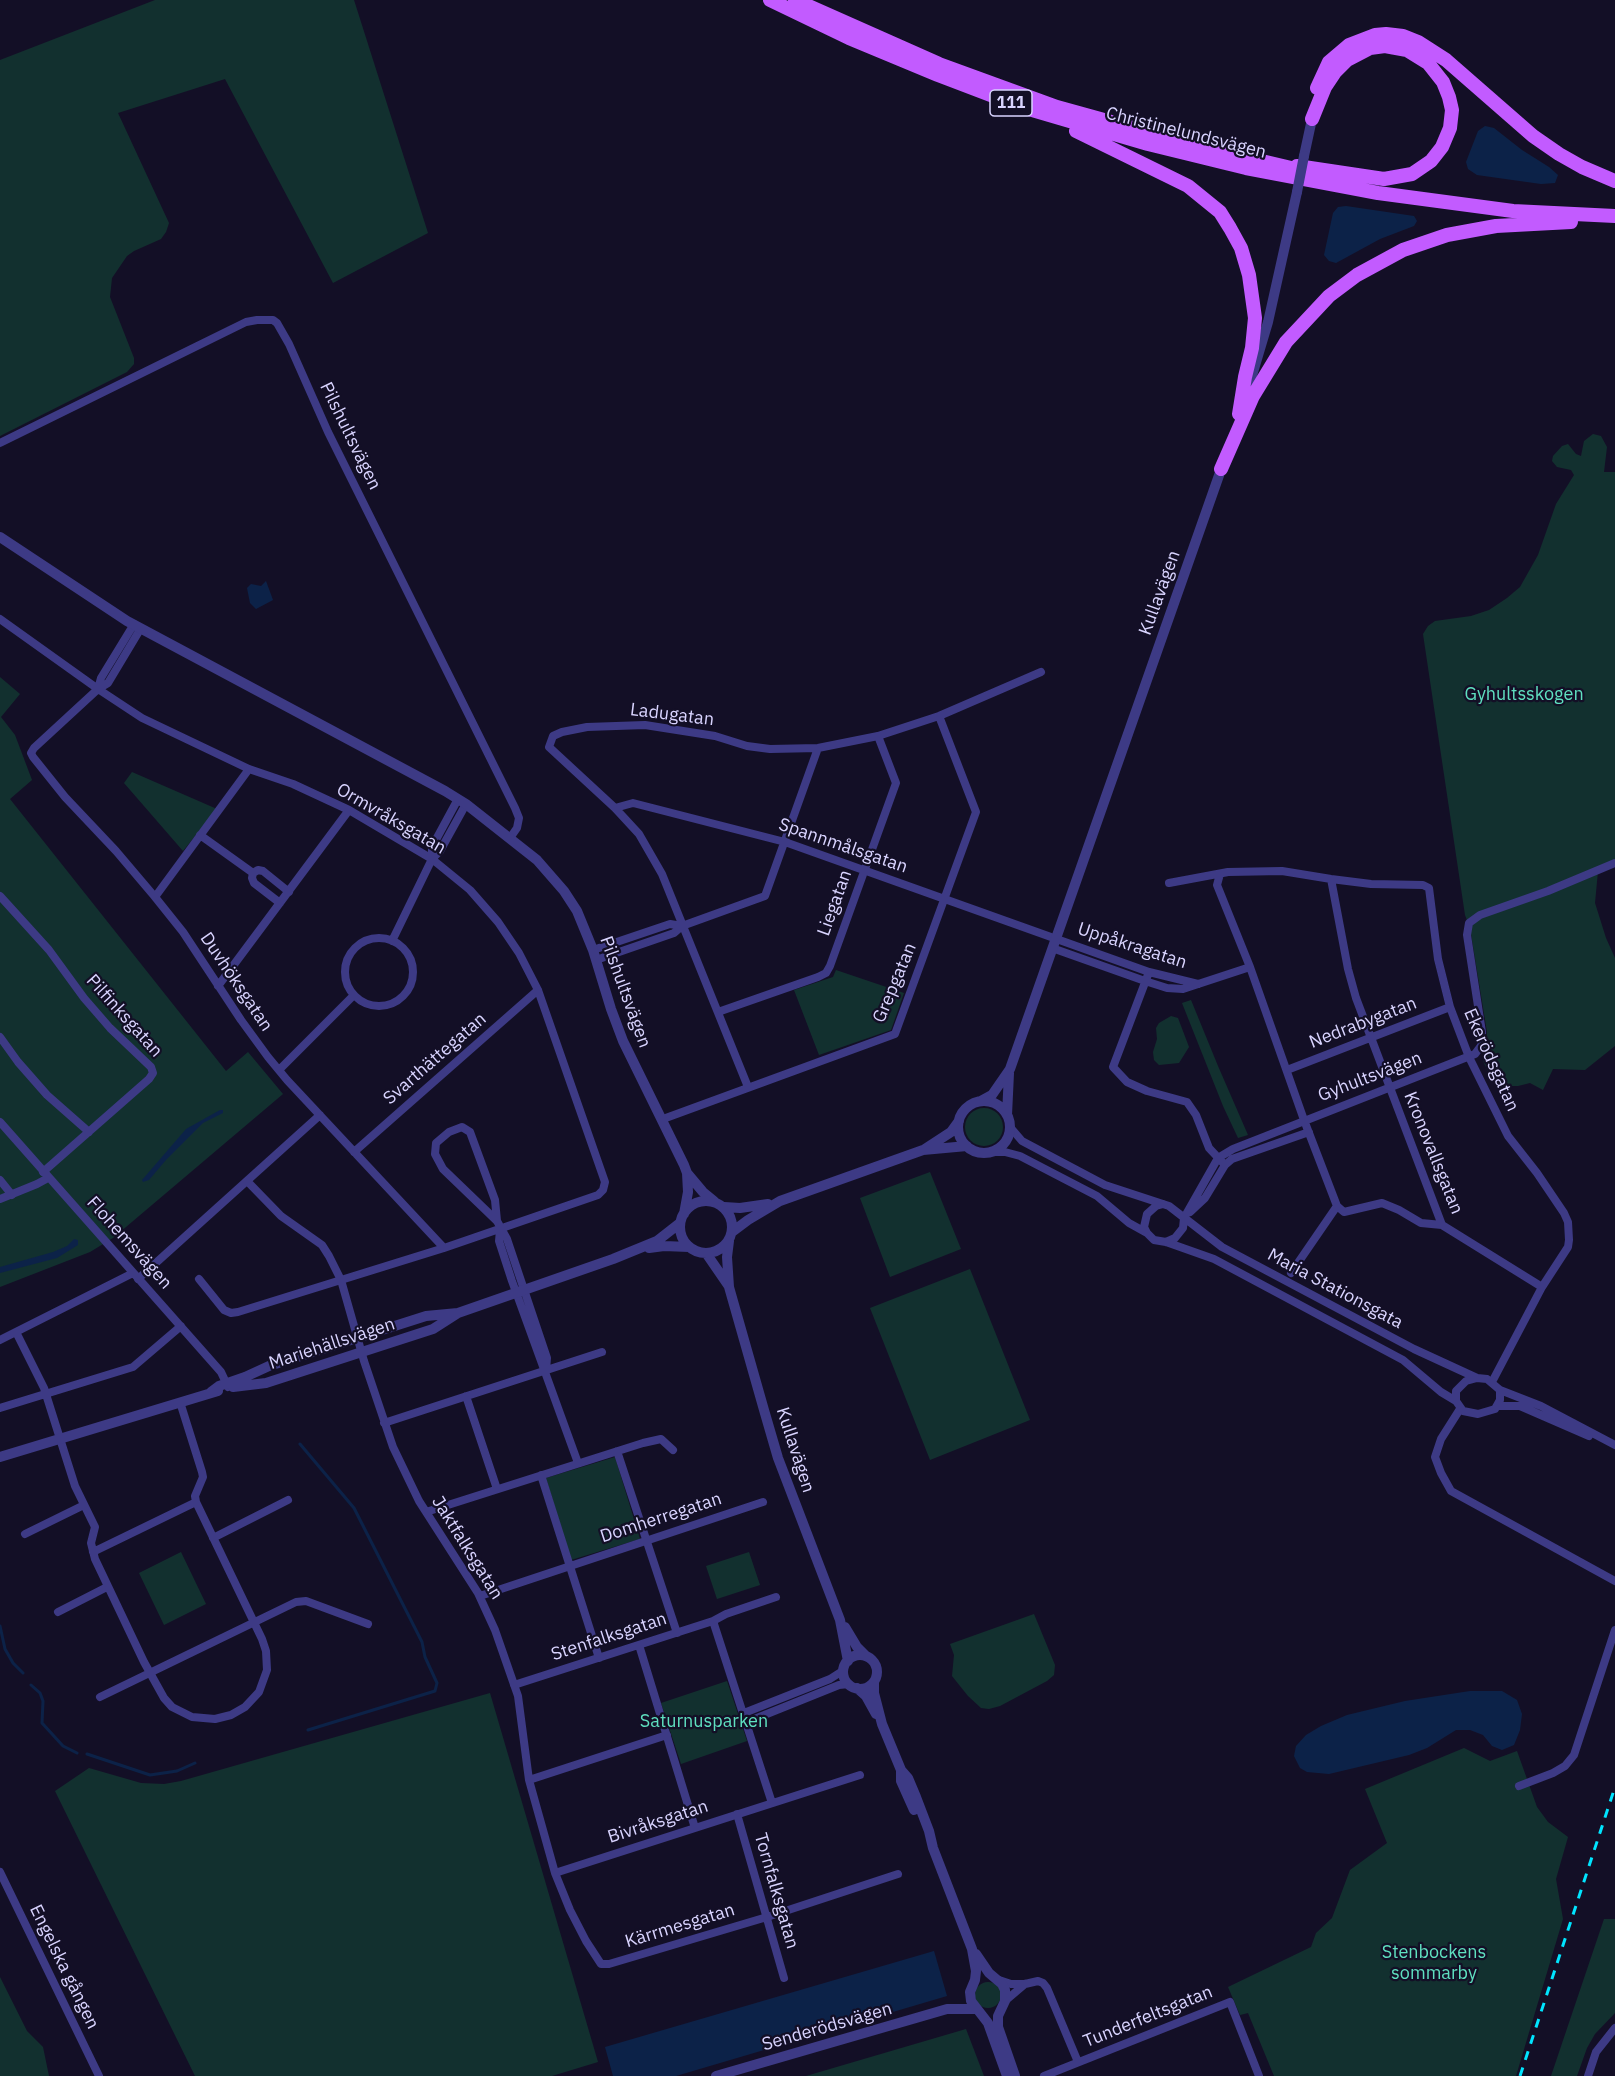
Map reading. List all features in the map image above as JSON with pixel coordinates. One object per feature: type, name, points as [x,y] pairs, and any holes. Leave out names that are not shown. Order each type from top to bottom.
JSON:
[{"type":"main road","name":"Christinelundsvägen","points":[[770,0],[849,38],[1022,107],[1194,156],[1349,188],[1438,202],[1502,210],[1615,218]]},
{"type":"main road","name":"Christinelundsvägen","points":[[795,0],[939,64],[1057,107],[1198,146],[1330,177],[1438,194],[1517,202],[1615,207]]},
{"type":"main road","points":[[1312,119],[1320,78],[1329,62],[1349,45],[1364,38],[1386,34],[1396,35],[1418,42],[1446,60],[1514,120],[1559,154],[1615,181]]},
{"type":"main road","points":[[1264,161],[1361,177],[1400,178],[1422,168],[1438,154],[1447,137],[1452,110],[1443,82],[1428,63],[1407,50],[1385,46],[1358,53],[1341,66],[1325,87],[1312,119]]},
{"type":"main road","points":[[1022,107],[1174,178],[1188,186],[1220,212],[1241,248],[1249,275],[1255,318],[1252,348],[1238,423]]},
{"type":"main road","points":[[1221,469],[1253,396],[1286,342],[1329,296],[1357,275],[1403,250],[1447,235],[1496,226],[1615,218]]},
{"type":"street","name":"Kullavägen","points":[[1010,1127],[1007,1115],[1010,1070],[1238,423],[1268,322],[1312,119]]},
{"type":"street","name":"Pilshultsvägen","points":[[0,443],[246,322],[273,320],[277,322],[328,432],[515,808],[519,818],[517,828],[510,838]]},
{"type":"street","name":"Pilshultsvägen","points":[[0,537],[138,626],[462,801],[537,860],[564,891],[581,920],[623,1041],[636,1071],[663,1119],[687,1173],[702,1192],[720,1205]]},
{"type":"street","name":"Ormvråksgatan","points":[[0,619],[142,718],[249,769],[293,784],[349,810],[432,859],[470,890],[498,922],[519,953],[538,990],[605,1182],[603,1190],[598,1194],[498,1225]]},
{"type":"street","name":"Duvhöksgatan","points":[[138,626],[108,683],[98,689],[31,753],[36,763],[116,851],[183,932],[241,1020],[279,1070],[444,1248]]},
{"type":"street","name":"Ladugatan","points":[[748,1087],[662,874],[639,834],[615,808],[549,747],[553,736],[561,732],[587,727],[645,725],[715,736],[747,746],[770,749],[818,748],[878,736],[939,716],[1041,672]]},
{"type":"street","name":"Grepgatan","points":[[663,1119],[896,1034],[976,812],[939,716]]},
{"type":"street","name":"Liegatan","points":[[718,1012],[826,973],[896,783],[878,736]]},
{"type":"street","points":[[594,955],[674,933],[682,926],[765,896],[818,748]]},
{"type":"street","points":[[155,897],[249,769]]},
{"type":"street","points":[[392,941],[432,859],[440,851],[462,801]]},
{"type":"street","name":"Spannmålsgatan","points":[[615,808],[633,803],[785,842],[945,900],[1054,943]]},
{"type":"street","points":[[218,986],[349,810]]},
{"type":"street","points":[[200,836],[253,873]]},
{"type":"street","points":[[1469,1057],[1478,1051],[1483,1038],[1467,935],[1469,924],[1480,915],[1548,891],[1615,863]]},
{"type":"street","points":[[253,873],[256,870],[263,871],[289,892]]},
{"type":"street","name":"Ekerödsgatan","points":[[1169,884],[1237,871],[1282,871],[1371,884],[1423,885],[1430,888],[1438,959],[1450,1008],[1469,1057],[1508,1136],[1548,1189],[1568,1222],[1568,1247],[1542,1287],[1492,1382]]},
{"type":"street","points":[[253,873],[254,882],[280,903]]},
{"type":"street","points":[[1220,874],[1217,885],[1250,967],[1337,1206],[1344,1212],[1382,1203],[1421,1223],[1442,1225]]},
{"type":"street","name":"Kronovallsgatan","points":[[1331,879],[1348,969],[1389,1088],[1442,1225],[1542,1287]]},
{"type":"street","name":"Pilfinksgatan","points":[[0,896],[49,950],[90,1005],[151,1067],[153,1073],[46,1175],[12,1195],[0,1199]]},
{"type":"street","points":[[381,938],[392,941],[404,949],[413,968],[411,982],[405,995],[393,1003],[379,1006],[366,1004],[354,995],[346,980],[345,972],[349,956],[359,945],[369,940],[381,938]]},
{"type":"street","name":"Uppåkragatan","points":[[1054,943],[1149,972],[1198,984]]},
{"type":"street","name":"Uppåkragatan","points":[[1054,943],[1167,988],[1183,989],[1250,967]]},
{"type":"street","points":[[1149,972],[1113,1067],[1127,1082],[1147,1091],[1187,1102],[1196,1115],[1209,1148],[1225,1165]]},
{"type":"street","name":"Svarthättegatan","points":[[354,1152],[538,990]]},
{"type":"street","points":[[279,1070],[354,995]]},
{"type":"street","name":"Nedrabygatan","points":[[1287,1070],[1450,1008]]},
{"type":"street","points":[[0,1037],[47,1095],[89,1132]]},
{"type":"street","name":"Gyhultsvägen","points":[[1218,1158],[1233,1149],[1304,1120],[1469,1057]]},
{"type":"street","name":"Kullavägen","points":[[1007,2076],[988,2023],[971,2001],[971,1989],[976,1971],[972,1949],[933,1848],[914,1791],[901,1770],[882,1724],[866,1696],[845,1677],[848,1651],[840,1620],[777,1458],[729,1287],[727,1257],[730,1237],[748,1220],[780,1202],[923,1150],[951,1131],[969,1106],[992,1095],[1010,1070]]},
{"type":"street","points":[[981,1101],[999,1106],[1007,1115]]},
{"type":"street","points":[[0,1340],[136,1276],[320,1115]]},
{"type":"street","points":[[959,1121],[959,1135],[967,1146]]},
{"type":"street","name":"Flohemsvägen","points":[[0,1122],[221,1372],[228,1386]]},
{"type":"street","points":[[993,1152],[1005,1142],[1010,1127]]},
{"type":"street","name":"Maria Stationsgata","points":[[1010,1127],[1022,1142],[1095,1180],[1175,1210],[1222,1247],[1414,1349],[1477,1378],[1492,1382],[1500,1389],[1541,1406],[1615,1446]]},
{"type":"street","points":[[498,1225],[495,1200],[473,1137],[466,1128],[456,1128],[436,1143],[435,1155],[443,1169],[498,1225],[507,1239],[520,1291],[547,1358],[546,1370],[578,1463]]},
{"type":"street","points":[[1184,1218],[1205,1198],[1225,1165],[1232,1159],[1309,1132]]},
{"type":"street","name":"Kullavägen","points":[[923,1150],[967,1146],[975,1151],[993,1152]]},
{"type":"street","name":"Maria Stationsgata","points":[[993,1152],[1020,1156],[1097,1196],[1129,1223],[1147,1233],[1154,1240],[1214,1259],[1403,1360],[1458,1405],[1478,1414],[1488,1412],[1498,1406],[1520,1406],[1589,1436],[1598,1437]]},
{"type":"street","points":[[1166,1242],[1180,1233],[1184,1218],[1218,1158]]},
{"type":"street","name":"Pilshultsvägen","points":[[682,1218],[688,1192],[687,1173]]},
{"type":"street","points":[[0,1180],[12,1195]]},
{"type":"street","name":"Jaktfalksgatan","points":[[247,1181],[281,1216],[322,1245],[341,1280],[384,1423],[407,1479],[480,1596],[495,1630],[518,1696],[529,1780],[555,1873],[570,1910],[601,1964]]},
{"type":"street","points":[[709,1201],[720,1205],[731,1217],[730,1237],[721,1249],[706,1253],[697,1252],[689,1247],[682,1238],[682,1218],[691,1206],[698,1202],[709,1201]]},
{"type":"street","name":"Kullavägen","points":[[720,1205],[740,1208],[780,1202]]},
{"type":"street","points":[[1147,1233],[1144,1227],[1147,1214],[1156,1206],[1163,1204]]},
{"type":"street","points":[[1291,1273],[1337,1206]]},
{"type":"street","name":"Mariehällsvägen","points":[[228,1386],[266,1383],[433,1329],[458,1313],[643,1248],[657,1241],[682,1218]]},
{"type":"street","points":[[199,1279],[224,1310],[231,1313],[444,1248],[498,1225]]},
{"type":"street","name":"Mariehällsvägen","points":[[643,1248],[689,1247]]},
{"type":"street","name":"Kullavägen","points":[[706,1253],[729,1287]]},
{"type":"street","name":"Mariehällsvägen","points":[[0,1457],[211,1392],[268,1366],[426,1316],[458,1313]]},
{"type":"street","points":[[0,1408],[133,1367],[181,1326]]},
{"type":"street","points":[[16,1332],[47,1395],[75,1486],[95,1527],[93,1552],[107,1587],[150,1674],[167,1702],[184,1713],[204,1719],[231,1715],[252,1701],[259,1692],[265,1676],[266,1651],[255,1623],[196,1502],[195,1496],[203,1477],[180,1402]]},
{"type":"street","points":[[384,1423],[602,1352]]},
{"type":"street","points":[[1477,1378],[1466,1381],[1460,1386],[1456,1394],[1458,1405],[1440,1439],[1435,1457],[1451,1491],[1615,1581]]},
{"type":"street","points":[[1498,1406],[1500,1389]]},
{"type":"street","points":[[466,1396],[497,1489]]},
{"type":"street","points":[[426,1512],[661,1439],[673,1450]]},
{"type":"street","points":[[617,1451],[677,1633]]},
{"type":"street","points":[[541,1475],[599,1658]]},
{"type":"street","points":[[213,1538],[288,1500]]},
{"type":"street","points":[[93,1552],[196,1502]]},
{"type":"street","name":"Domherregatan","points":[[480,1596],[763,1502]]},
{"type":"street","points":[[25,1534],[84,1505]]},
{"type":"street","points":[[58,1612],[107,1587]]},
{"type":"street","name":"Stenfalksgatan","points":[[514,1685],[713,1621],[726,1614],[776,1597]]},
{"type":"street","points":[[100,1697],[296,1602],[306,1601],[368,1624]]},
{"type":"street","name":"Kullavägen","points":[[840,1620],[857,1647],[876,1666],[874,1693],[882,1724]]},
{"type":"street","points":[[713,1621],[772,1803]]},
{"type":"street","points":[[1519,1786],[1553,1773],[1565,1766],[1574,1755],[1615,1630]]},
{"type":"street","points":[[639,1645],[695,1828]]},
{"type":"street","points":[[745,1717],[830,1679],[856,1656],[866,1656]]},
{"type":"street","points":[[745,1717],[839,1685],[866,1687],[874,1682]]},
{"type":"street","points":[[529,1780],[667,1735]]},
{"type":"street","name":"Bivråksgatan","points":[[555,1873],[860,1775]]},
{"type":"street","name":"Tornfalksgatan","points":[[737,1814],[784,1978]]},
{"type":"street","name":"Engelska gången","points":[[0,1872],[99,2076]]},
{"type":"street","name":"Kärrmesgatan","points":[[601,1964],[609,1964],[767,1917],[898,1874]]},
{"type":"street","name":"Kullavägen","points":[[972,1949],[1005,1990],[998,2016],[998,2027],[1015,2076]]},
{"type":"street","points":[[971,1989],[981,1978],[1011,1984],[1025,1984]]},
{"type":"street","name":"Tunderfeltsgatan","points":[[1025,1984],[1038,1981],[1047,1988],[1078,2062]]},
{"type":"street","points":[[978,2010],[992,2013],[1025,1984]]},
{"type":"street","name":"Senderödsvägen","points":[[947,2009],[971,1989]]},
{"type":"street","name":"Tunderfeltsgatan","points":[[1044,2076],[1230,2002],[1259,2076]]},
{"type":"street","name":"Senderödsvägen","points":[[716,2076],[947,2009],[978,2010]]},
{"type":"street","points":[[1588,2076],[1596,2052],[1615,2028]]},
{"type":"green space","points":[[155,0],[354,0],[428,233],[333,283],[225,79],[118,113],[169,223],[161,239],[127,256],[112,278],[110,297],[134,358],[134,364],[127,372],[0,436],[0,60]]},
{"type":"green space","name":"Gyhultsskogen","points":[[1593,434],[1601,436],[1607,447],[1604,472],[1615,472],[1615,865],[1598,871],[1595,903],[1615,958],[1615,1046],[1585,1070],[1553,1069],[1543,1090],[1530,1083],[1500,1086],[1494,1082],[1483,1061],[1487,1032],[1470,928],[1465,915],[1423,634],[1435,621],[1471,616],[1489,610],[1520,587],[1538,555],[1556,504],[1574,475],[1571,470],[1557,467],[1552,461],[1553,456],[1562,446],[1568,444],[1576,454],[1581,456],[1584,441]]},
{"type":"green space","points":[[0,677],[20,694],[1,717],[15,735],[32,780],[10,799],[226,1071],[248,1052],[283,1094],[113,1238],[90,1252],[0,1287]]},
{"type":"green space","points":[[132,772],[217,809],[183,851],[124,783]]},
{"type":"green space","points":[[836,970],[904,993],[891,1030],[819,1055],[794,990],[833,977]]},
{"type":"green space","points":[[1191,1000],[1248,1135],[1238,1138],[1223,1106],[1182,1003]]},
{"type":"green space","points":[[1171,1016],[1178,1018],[1189,1047],[1179,1063],[1159,1065],[1154,1060],[1153,1052],[1157,1039],[1156,1028],[1159,1023]]},
{"type":"green space","points":[[984,1108],[998,1113],[1003,1127],[998,1141],[984,1146],[970,1141],[965,1127],[970,1113]]},
{"type":"green space","points":[[930,1172],[961,1249],[890,1277],[860,1198]]},
{"type":"green space","points":[[970,1269],[1030,1420],[930,1460],[870,1308]]},
{"type":"green space","points":[[615,1457],[640,1539],[571,1560],[546,1478]]},
{"type":"green space","points":[[181,1552],[206,1604],[164,1625],[139,1573]]},
{"type":"green space","points":[[749,1552],[760,1585],[717,1599],[706,1566]]},
{"type":"green space","points":[[1034,1614],[1055,1665],[1054,1675],[1000,1706],[989,1709],[981,1708],[952,1676],[954,1655],[950,1644]]},
{"type":"green space","name":"Saturnusparken","points":[[727,1681],[747,1741],[681,1764],[661,1703]]},
{"type":"green space","points":[[490,1693],[598,2062],[552,2076],[195,2076],[55,1791],[89,1768],[141,1783],[164,1784],[181,1781]]},
{"type":"green space","name":"Stenbockens sommarby","points":[[1464,1748],[1490,1761],[1517,1751],[1537,1807],[1548,1822],[1568,1837],[1556,1879],[1563,1919],[1516,2076],[1274,2076],[1248,2013],[1240,2015],[1228,1987],[1311,1947],[1316,1933],[1332,1918],[1350,1870],[1387,1843],[1365,1789]]},
{"type":"green space","points":[[1604,1919],[1615,1919],[1615,2013],[1595,2034],[1587,2048],[1577,2076],[1551,2076]]},
{"type":"green space","points":[[0,1977],[27,2031],[43,2047],[49,2076],[0,2076]]},
{"type":"green space","points":[[988,1982],[998,1985],[1001,1995],[998,2005],[988,2008],[978,2005],[975,1995],[978,1985]]},
{"type":"green space","points":[[966,2029],[984,2076],[806,2076]]},
{"type":"water","points":[[1485,126],[1494,128],[1549,167],[1558,175],[1555,183],[1541,184],[1477,175],[1468,169],[1466,162],[1478,131]]},
{"type":"water","points":[[1346,206],[1414,216],[1417,221],[1414,226],[1380,239],[1336,263],[1329,261],[1324,255],[1333,213],[1338,207]]},
{"type":"water","points":[[266,581],[273,600],[256,609],[250,603],[247,588],[251,584],[261,586]]},
{"type":"water","points":[[223,1110],[223,1113],[203,1123],[149,1180],[143,1182],[142,1180],[186,1129]]},
{"type":"water","points":[[74,1239],[78,1240],[78,1245],[57,1258],[0,1273],[0,1267],[53,1252],[67,1246]]},
{"type":"water","points":[[1470,1691],[1502,1691],[1517,1700],[1522,1714],[1520,1730],[1514,1745],[1502,1750],[1492,1746],[1483,1735],[1470,1730],[1456,1730],[1427,1748],[1409,1755],[1329,1774],[1307,1772],[1300,1768],[1294,1756],[1296,1746],[1306,1735],[1347,1715],[1405,1701]]},
{"type":"water","points":[[934,1951],[947,1996],[676,2076],[613,2076],[605,2047]]},
{"type":"waterway","points":[[300,1444],[354,1508],[422,1642],[425,1657],[437,1683],[435,1691],[308,1730]]},
{"type":"waterway","points":[[0,1626],[5,1649],[13,1663],[23,1673]]},
{"type":"waterway","points":[[31,1685],[40,1693],[43,1701],[42,1723],[63,1746],[77,1753]]},
{"type":"waterway","points":[[87,1754],[150,1775],[177,1771],[195,1763]]},
{"type":"railway","points":[[1520,2076],[1615,1787]]}]
